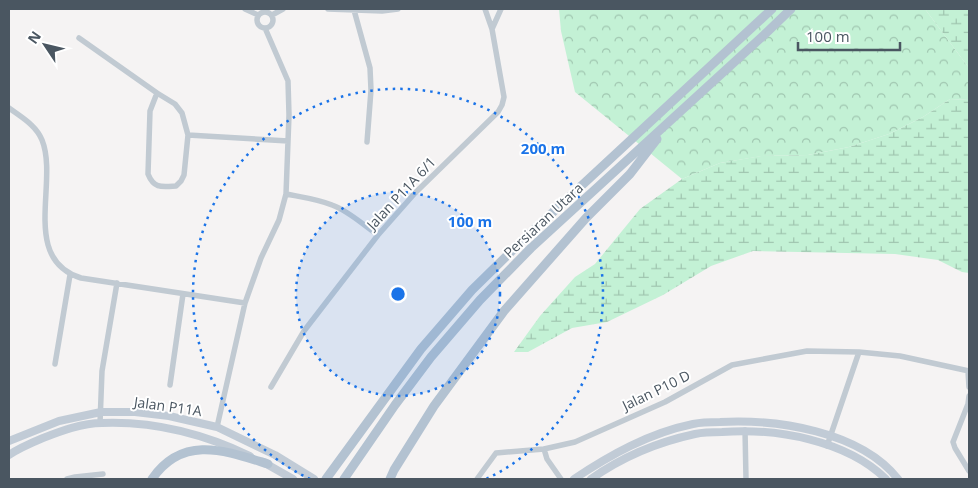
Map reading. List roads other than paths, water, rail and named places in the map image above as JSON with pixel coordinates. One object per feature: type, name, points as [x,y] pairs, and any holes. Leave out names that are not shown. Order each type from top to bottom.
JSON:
[{"type":"main road","name":"Persiaran Utara","points":[[326,479],[421,349],[472,290],[524,239],[772,9]]},
{"type":"main road","name":"Persiaran Utara","points":[[344,479],[431,357],[480,300],[531,248],[671,121],[790,9]]},
{"type":"main road","points":[[390,479],[434,406],[504,311],[586,218],[630,174],[671,121]]},
{"type":"main road","points":[[152,479],[166,464],[178,456],[192,451],[210,449],[227,451],[268,464]]},
{"type":"street","points":[[245,9],[258,15]]},
{"type":"street","points":[[272,15],[283,9]]},
{"type":"street","points":[[328,9],[382,11],[398,9]]},
{"type":"street","name":"Jalan P11A 6/1","points":[[271,387],[304,331],[378,236],[415,194],[498,112],[502,105],[504,97],[492,29],[485,9]]},
{"type":"street","points":[[492,29],[501,9]]},
{"type":"street","points":[[354,10],[370,68],[371,90],[367,142]]},
{"type":"street","points":[[217,427],[245,303],[260,258],[279,220],[286,194],[288,81],[265,28],[260,26],[257,21],[258,15],[262,12],[268,12],[272,15],[273,21],[270,26],[265,28]]},
{"type":"street","points":[[79,38],[175,104],[182,113],[188,135],[184,175],[176,186],[160,187],[151,182],[148,174],[149,120],[152,102],[157,93]]},
{"type":"street","points":[[9,108],[34,128],[41,139],[45,151],[46,164],[45,224],[49,251],[57,263],[70,275],[245,303]]},
{"type":"street","points":[[188,135],[288,141]]},
{"type":"street","points":[[286,194],[334,205],[378,236]]},
{"type":"street","points":[[55,364],[70,275]]},
{"type":"street","points":[[100,423],[102,371],[117,283]]},
{"type":"street","points":[[170,385],[183,294]]},
{"type":"street","name":"Jalan P10 D","points":[[477,479],[496,453],[544,449],[575,442],[665,402],[732,365],[807,350],[900,356],[969,371]]},
{"type":"street","points":[[827,446],[859,352]]},
{"type":"street","points":[[969,371],[969,387]]},
{"type":"street","points":[[969,396],[968,404],[953,442],[969,471]]},
{"type":"street","name":"Jalan P11A","points":[[9,441],[58,421],[100,412],[135,412],[169,416],[217,427],[275,455],[314,479]]},
{"type":"street","points":[[574,479],[603,460],[639,441],[694,423],[746,420],[795,426],[830,436],[862,450],[883,464],[898,479]]},
{"type":"street","name":"Jalan P11A","points":[[9,455],[19,448],[61,431],[100,423],[134,424],[190,433],[235,448],[293,479]]},
{"type":"street","points":[[745,430],[746,479]]},
{"type":"street","points":[[591,479],[606,468],[643,449],[696,434],[745,430],[792,435],[827,446],[859,458],[877,470],[886,479]]},
{"type":"street","points":[[544,449],[547,459],[561,479]]},
{"type":"street","points":[[67,479],[103,474]]}]
